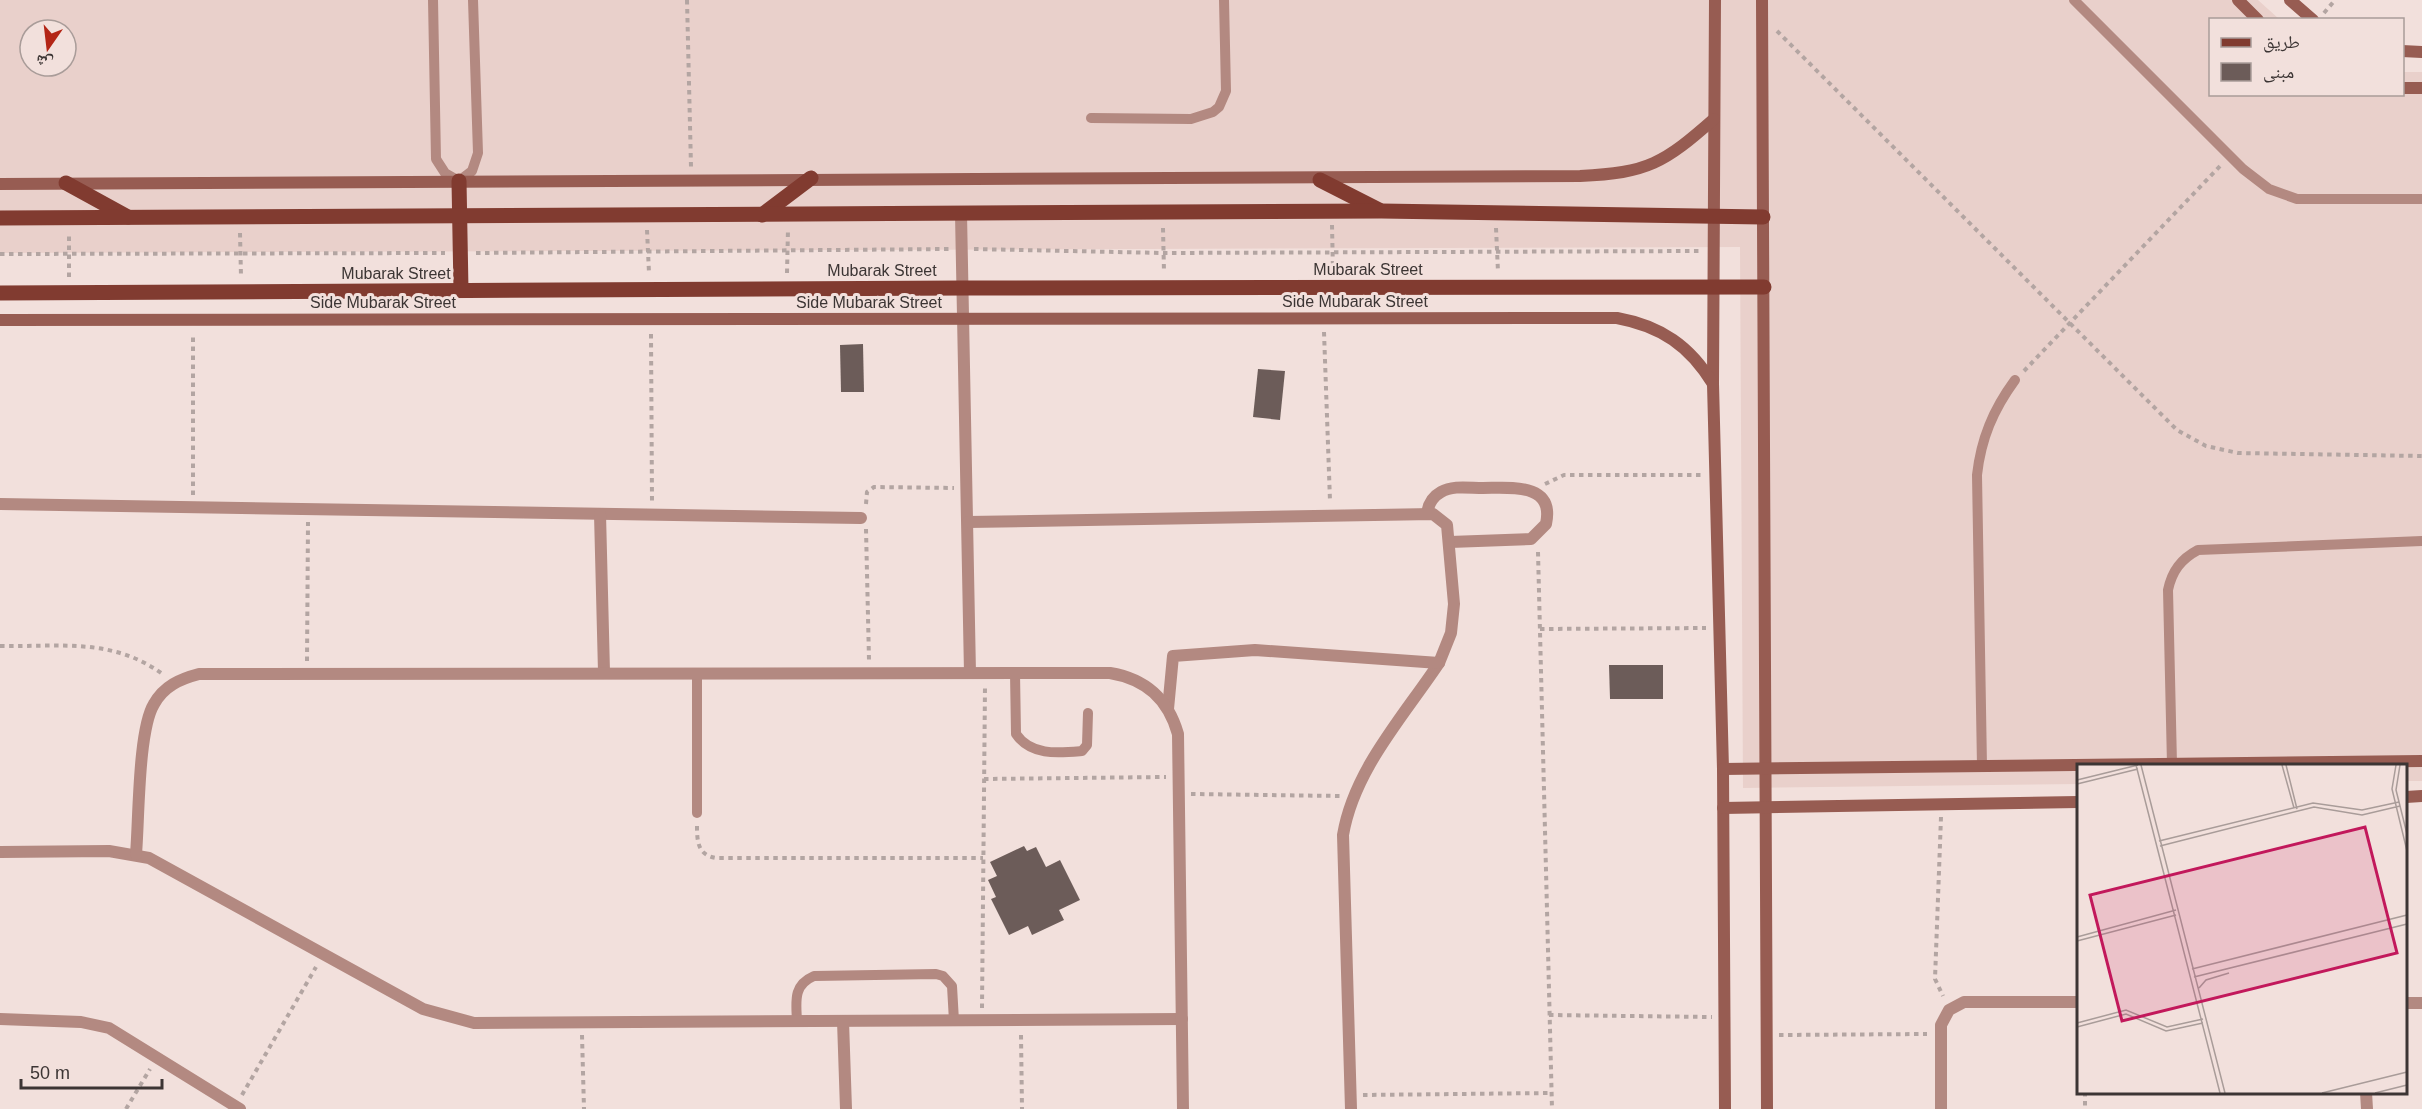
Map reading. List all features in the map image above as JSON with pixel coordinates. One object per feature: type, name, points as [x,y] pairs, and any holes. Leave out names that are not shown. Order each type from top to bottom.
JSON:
[{"type":"main road","points":[[1715,0],[1713,384],[1723,769],[1725,1109]]},
{"type":"main road","points":[[1762,0],[1767,1109]]},
{"type":"main road","points":[[2238,0],[2256,18]]},
{"type":"main road","points":[[2290,0],[2311,18]]},
{"type":"main road","points":[[2404,51],[2422,52]]},
{"type":"main road","points":[[2404,88],[2422,88]]},
{"type":"main road","points":[[0,184],[811,178],[1320,180],[1614,175],[1640,171],[1660,162],[1676,153],[1714,119]]},
{"type":"main road","points":[[762,215],[811,178]]},
{"type":"main road","points":[[1320,180],[1381,211]]},
{"type":"main road","points":[[459,181],[461,290]]},
{"type":"main road","points":[[66,183],[131,218]]},
{"type":"main road","points":[[0,218],[1332,211],[1763,217]]},
{"type":"main road","name":"Mubarak Street","points":[[0,293],[1764,287]]},
{"type":"main road","name":"Side Mubarak Street","points":[[0,320],[1617,318],[1656,328],[1674,338],[1689,351],[1713,384]]},
{"type":"main road","points":[[2172,764],[2422,761]]},
{"type":"main road","points":[[1723,769],[2077,765]]},
{"type":"main road","points":[[2407,797],[2422,796]]},
{"type":"main road","points":[[1723,808],[2077,802]]},
{"type":"street","points":[[961,214],[970,673]]},
{"type":"street","points":[[1427,514],[1436,495],[1449,488],[1522,488],[1538,495],[1543,501],[1547,517],[1538,536],[1531,539],[1450,542]]},
{"type":"street","points":[[0,504],[600,514],[864,515]]},
{"type":"street","points":[[600,514],[604,672]]},
{"type":"street","points":[[968,522],[1427,514],[1439,516],[1444,520],[1450,530],[1454,619],[1446,649],[1366,772],[1353,796],[1343,835],[1351,1109]]},
{"type":"street","points":[[1168,709],[1173,656],[1255,650],[1439,663]]},
{"type":"street","points":[[136,854],[145,727],[154,702],[174,683],[199,674],[604,672],[1110,673],[1124,675],[1150,688],[1168,709],[1178,734],[1183,1109]]},
{"type":"street","points":[[0,852],[109,851],[136,854],[161,864],[423,1009],[457,1020],[483,1023],[582,1023],[1182,1019]]},
{"type":"street","points":[[1941,1109],[1940,1033],[1944,1017],[1956,1005],[1964,1002],[2077,1002]]},
{"type":"street","points":[[0,1019],[96,1024],[122,1035],[237,1108]]},
{"type":"street","points":[[843,1021],[846,1109]]},
{"type":"street","points":[[2366,1094],[2367,1109]]},
{"type":"lane","points":[[433,0],[436,159],[444,173],[459,181],[472,171],[478,153],[473,0]]},
{"type":"lane","points":[[1091,118],[1191,119],[1213,112],[1219,106],[1226,91],[1224,0]]},
{"type":"lane","points":[[2074,0],[2230,156],[2262,184],[2297,199],[2422,199]]},
{"type":"lane","points":[[1982,766],[1977,476],[1987,428],[2015,380]]},
{"type":"lane","points":[[2172,764],[2168,590],[2173,574],[2183,560],[2198,550],[2422,541]]},
{"type":"lane","points":[[697,813],[698,673]]},
{"type":"lane","points":[[1015,673],[1016,734],[1029,747],[1045,752],[1082,751],[1087,745],[1088,713]]},
{"type":"lane","points":[[797,1022],[797,991],[806,979],[814,976],[936,974],[943,976],[952,986],[954,1021]]},
{"type":"path","points":[[687,0],[691,179]]},
{"type":"path","points":[[1762,15],[2165,421],[2206,446],[2238,453],[2422,456]]},
{"type":"path","points":[[2015,380],[2230,156]]},
{"type":"path","points":[[1332,211],[1333,288]]},
{"type":"path","points":[[1163,212],[1164,288]]},
{"type":"path","points":[[1495,213],[1499,287]]},
{"type":"path","points":[[787,289],[788,214]]},
{"type":"path","points":[[647,215],[650,289]]},
{"type":"path","points":[[240,217],[241,292]]},
{"type":"path","points":[[69,218],[69,293]]},
{"type":"path","points":[[0,254],[241,255],[962,249],[1164,253],[1714,251]]},
{"type":"path","points":[[651,318],[652,514]]},
{"type":"path","points":[[1323,318],[1330,517]]},
{"type":"path","points":[[193,507],[194,319]]},
{"type":"path","points":[[1538,495],[1551,479],[1564,475],[1715,475]]},
{"type":"path","points":[[869,673],[864,515],[867,492],[874,487],[967,488]]},
{"type":"path","points":[[307,674],[308,509]]},
{"type":"path","points":[[1538,536],[1552,1109]]},
{"type":"path","points":[[1540,629],[1719,628]]},
{"type":"path","points":[[0,646],[106,648],[142,661],[174,683]]},
{"type":"path","points":[[981,1021],[985,673]]},
{"type":"path","points":[[984,778],[1179,777]]},
{"type":"path","points":[[1179,794],[1353,796]]},
{"type":"path","points":[[1941,804],[1935,979],[1944,997],[1956,1005]]},
{"type":"path","points":[[697,813],[698,845],[705,854],[716,858],[983,858]]},
{"type":"path","points":[[237,1108],[323,954]]},
{"type":"path","points":[[1549,1015],[1724,1018]]},
{"type":"path","points":[[1020,1020],[1022,1109]]},
{"type":"path","points":[[582,1023],[584,1109]]},
{"type":"path","points":[[1767,1035],[1940,1033]]},
{"type":"path","points":[[126,1109],[157,1057]]},
{"type":"path","points":[[1350,1095],[1551,1093]]},
{"type":"shaded area","points":[[0,0],[2258,0],[2278,18],[2209,18],[2209,96],[2404,96],[2404,72],[2422,72],[2422,781],[2407,781],[2407,764],[2077,764],[2077,784],[1743,788],[1740,247],[0,253]]},
{"type":"building","points":[[863,344],[864,392],[841,392],[840,345]]},
{"type":"building","points":[[1258,369],[1285,371],[1280,420],[1253,417]]},
{"type":"building","points":[[1609,665],[1663,665],[1663,699],[1610,699]]},
{"type":"building","points":[[1024,846],[1027,851],[1036,847],[1046,867],[1060,860],[1080,900],[1059,910],[1064,920],[1032,935],[1028,926],[1009,935],[991,899],[996,897],[988,880],[997,876],[990,862]]}]
